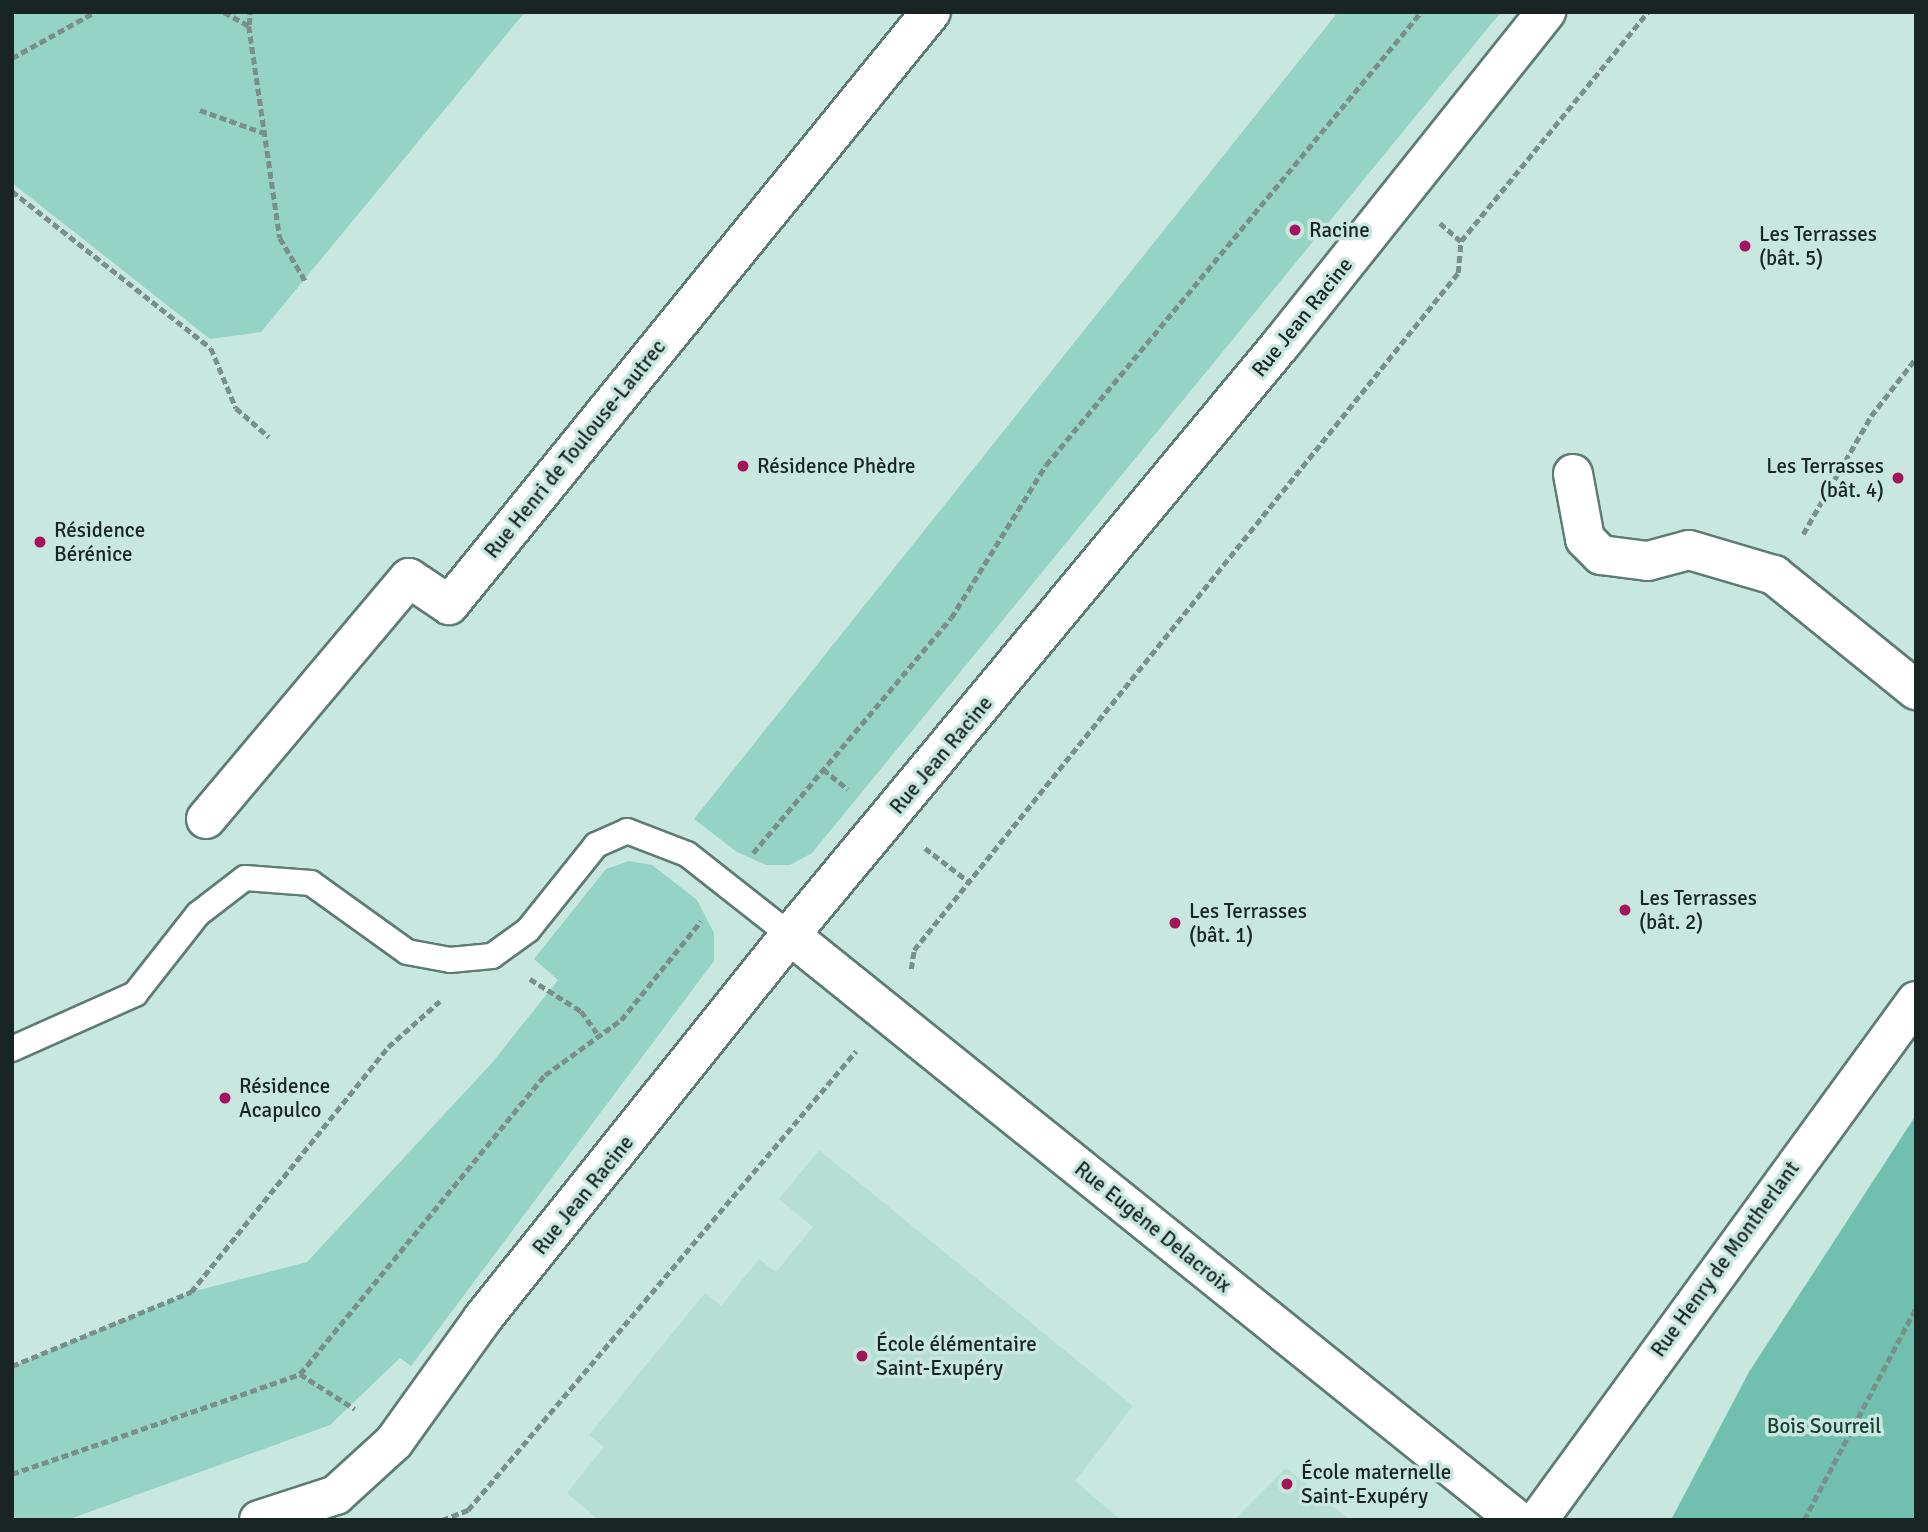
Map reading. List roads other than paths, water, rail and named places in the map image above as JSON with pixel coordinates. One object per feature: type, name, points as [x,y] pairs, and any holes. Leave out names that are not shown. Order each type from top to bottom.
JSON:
[{"type":"street","name":"Rue Henri de Toulouse-Lautrec","points":[[206,819],[409,578],[449,605],[930,12]]},
{"type":"street","name":"Rue Jean Racine","points":[[260,1520],[336,1495],[394,1442],[483,1318],[790,935],[1272,354],[1546,12]]},
{"type":"street","points":[[1573,474],[1585,539],[1601,555],[1648,561],[1689,550],[1774,575],[1916,690]]},
{"type":"street","name":"Rue Eugène Delacroix","points":[[790,935],[1517,1520]]},
{"type":"street","name":"Rue Henry de Montherlant","points":[[1538,1520],[1916,1001]]},
{"type":"lane","points":[[12,1049],[135,994],[198,914],[245,878],[311,883],[407,952],[450,960],[492,956],[528,930],[596,845],[627,831],[655,837],[728,885],[790,935]]},
{"type":"place","name":"Racine","points":[[1295,230]]},
{"type":"place","name":"Les Terrasses (bât. 5)","points":[[1745,246]]},
{"type":"place","name":"Résidence Phèdre","points":[[743,466]]},
{"type":"place","name":"Les Terrasses (bât. 4)","points":[[1898,478]]},
{"type":"place","name":"Résidence Bérénice","points":[[40,542]]},
{"type":"place","name":"Les Terrasses (bât. 2)","points":[[1625,910]]},
{"type":"place","name":"Les Terrasses (bât. 1)","points":[[1175,923]]},
{"type":"place","name":"Résidence Acapulco","points":[[225,1098]]},
{"type":"place","name":"École élémentaire Saint-Exupéry","points":[[862,1356]]},
{"type":"place","name":"École maternelle Saint-Exupéry","points":[[1287,1484]]},
{"type":"park label","name":"Bois Sourreil","points":[[1824,1426]]}]
